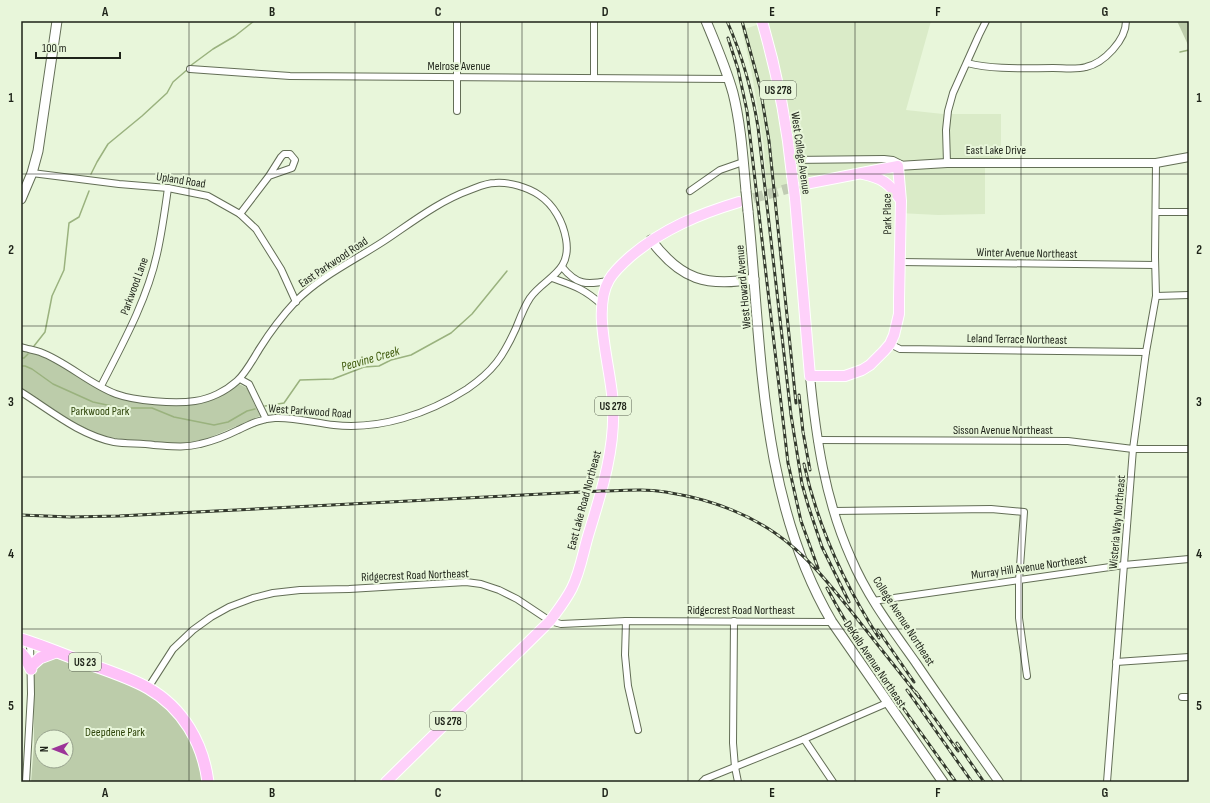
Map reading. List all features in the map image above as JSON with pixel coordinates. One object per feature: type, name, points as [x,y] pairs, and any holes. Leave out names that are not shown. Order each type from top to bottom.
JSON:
[{"type":"highway","name":"US 23","points":[[25,640],[119,675],[148,688],[162,697],[174,708],[192,731],[203,756],[208,782]]},
{"type":"highway","points":[[21,653],[31,668],[40,658],[56,652]]},
{"type":"main road","points":[[21,199],[32,173],[40,141],[56,21]]},
{"type":"main road","name":"West Howard Avenue","points":[[706,21],[728,79],[736,107],[748,211],[762,376],[771,449],[785,505],[800,553]]},
{"type":"main road","name":"West College Avenue","points":[[762,21],[768,40],[790,160],[802,267]]},
{"type":"main road","name":"East Lake Drive","points":[[805,184],[900,166]]},
{"type":"main road","name":"Park Place","points":[[890,344],[897,326],[899,314],[901,201],[900,166]]},
{"type":"main road","points":[[857,173],[877,177],[887,183],[901,201]]},
{"type":"main road","name":"East Lake Road Northeast","points":[[386,782],[550,621],[561,607],[575,580],[602,491],[611,448],[613,406],[611,380],[602,322],[602,304],[608,281],[623,263],[652,240],[706,212],[739,202]]},
{"type":"main road","points":[[652,240],[659,251],[671,262],[693,276],[716,282],[754,279]]},
{"type":"main road","name":"College Avenue Northeast","points":[[802,267],[810,376]]},
{"type":"main road","points":[[810,376],[853,374],[870,365],[890,344]]},
{"type":"main road","name":"DeKalb Avenue Northeast","points":[[800,553],[817,595],[832,622],[943,782]]},
{"type":"street","points":[[457,21],[457,111]]},
{"type":"street","points":[[594,21],[594,78]]},
{"type":"street","points":[[947,163],[946,130],[948,111],[953,93],[986,21]]},
{"type":"street","points":[[967,63],[1017,68],[1086,67],[1101,61],[1113,50],[1121,38],[1126,21]]},
{"type":"street","name":"Melrose Avenue","points":[[190,69],[290,76],[728,79]]},
{"type":"street","name":"East Lake Drive","points":[[900,166],[947,163],[1156,163],[1189,157]]},
{"type":"street","points":[[790,160],[884,159],[893,160],[900,166]]},
{"type":"street","points":[[690,191],[720,170],[743,162]]},
{"type":"street","name":"Wisteria Way Northeast","points":[[1107,782],[1134,449],[1146,352],[1156,296],[1156,163]]},
{"type":"street","name":"Upland Road","points":[[32,173],[119,184],[168,188],[208,196],[240,214],[256,229],[281,269],[296,302]]},
{"type":"street","points":[[240,214],[269,176]]},
{"type":"street","name":"East Parkwood Road","points":[[21,347],[41,352],[116,394],[137,399],[184,402],[197,401],[212,396],[225,390],[240,378],[268,336],[296,302],[324,278],[445,202],[463,192],[492,183],[518,185],[535,192],[551,205],[562,223],[567,241],[566,253],[562,267]]},
{"type":"street","name":"Parkwood Lane","points":[[101,386],[132,325],[149,282],[157,255],[168,188]]},
{"type":"street","points":[[1156,212],[1189,212]]},
{"type":"street","name":"Winter Avenue Northeast","points":[[900,262],[1155,265]]},
{"type":"street","points":[[562,267],[569,276],[580,282],[595,284],[608,281]]},
{"type":"street","name":"West Parkwood Road","points":[[21,392],[82,431],[97,437],[121,442],[173,447],[194,446],[220,438],[251,423],[266,419],[280,418],[342,426],[375,424],[410,416],[453,397],[483,377],[498,363],[530,297],[562,267]]},
{"type":"street","points":[[552,278],[575,286],[591,295],[602,304]]},
{"type":"street","points":[[1156,296],[1189,295]]},
{"type":"street","name":"Leland Terrace Northeast","points":[[890,344],[900,349],[1146,352]]},
{"type":"street","name":"College Avenue Northeast","points":[[810,376],[817,440],[825,481],[851,558],[873,601],[999,782]]},
{"type":"street","points":[[240,378],[249,384],[266,419]]},
{"type":"street","name":"Sisson Avenue Northeast","points":[[817,440],[1072,441],[1134,449],[1189,449]]},
{"type":"street","points":[[834,511],[991,509],[1024,512],[1019,580],[1019,618],[1026,676]]},
{"type":"street","name":"Murray Hill Avenue Northeast","points":[[873,601],[1124,565],[1189,559]]},
{"type":"street","name":"Ridgecrest Road Northeast","points":[[148,688],[172,649],[193,630],[211,617],[229,607],[253,598],[273,593],[300,590],[466,582],[481,584],[499,590],[517,599],[550,621],[561,624],[626,621],[832,622]]},
{"type":"street","points":[[626,621],[625,656],[628,686],[638,730]]},
{"type":"street","points":[[734,621],[733,743],[738,782]]},
{"type":"street","points":[[25,640],[31,668],[26,782]]},
{"type":"street","points":[[1116,662],[1189,657]]},
{"type":"street","points":[[1182,697],[1189,697]]},
{"type":"street","points":[[703,780],[887,703]]},
{"type":"street","points":[[804,739],[833,782]]},
{"type":"shaded area","points":[[768,21],[931,21],[906,110],[943,114],[1001,114],[1001,160],[985,160],[985,214],[938,215],[899,213],[898,160],[803,179],[767,193],[764,147],[752,74],[742,30]]},
{"type":"green space","points":[[1177,21],[1189,21],[1189,47]]},
{"type":"green space","name":"Parkwood Park","points":[[21,348],[41,352],[101,386],[139,398],[197,403],[239,384],[247,388],[260,416],[204,440],[188,444],[121,439],[90,433],[21,388]]},
{"type":"green space","name":"Deepdene Park","points":[[53,657],[147,692],[173,713],[186,728],[195,746],[203,782],[31,782],[34,744],[33,667]]},
{"type":"waterway","points":[[190,66],[213,49],[235,36],[254,21]]},
{"type":"waterway","points":[[1180,52],[1189,50]]},
{"type":"waterway","points":[[91,174],[108,144],[167,93],[173,82],[188,69]]},
{"type":"waterway","points":[[34,346],[45,332],[52,296],[64,270],[69,223],[79,217],[89,191]]},
{"type":"waterway","name":"Peavine Creek","points":[[265,406],[284,403],[300,380],[333,379],[364,367],[379,366],[391,360],[411,355],[451,333],[472,314],[507,271]]},
{"type":"waterway","points":[[21,358],[24,358],[28,354]]},
{"type":"waterway","name":"Peavine Creek","points":[[21,366],[32,369],[53,384],[93,402],[121,408],[152,408],[174,417],[214,425],[228,422],[247,411],[255,409]]},
{"type":"tunnel","points":[[739,202],[805,184]]},
{"type":"railway","points":[[727,21],[746,73],[758,127],[791,415],[802,484],[822,547],[849,602]]},
{"type":"railway","points":[[742,21],[760,87],[769,141],[796,403]]},
{"type":"railway","points":[[728,38],[738,69],[747,111],[788,463],[801,521],[818,568]]},
{"type":"railway","points":[[799,395],[803,432],[810,470]]},
{"type":"railway","points":[[804,464],[817,510],[834,554],[854,597],[879,638]]},
{"type":"railway","points":[[21,515],[70,517],[119,516],[601,491],[663,491],[725,507],[763,525],[787,542],[808,561],[837,593],[919,697]]},
{"type":"railway","points":[[827,588],[856,639],[956,782]]},
{"type":"railway","points":[[878,630],[914,682]]},
{"type":"railway","points":[[907,690],[972,782]]},
{"type":"railway","points":[[916,692],[958,751]]},
{"type":"railway","points":[[957,743],[984,782]]}]
